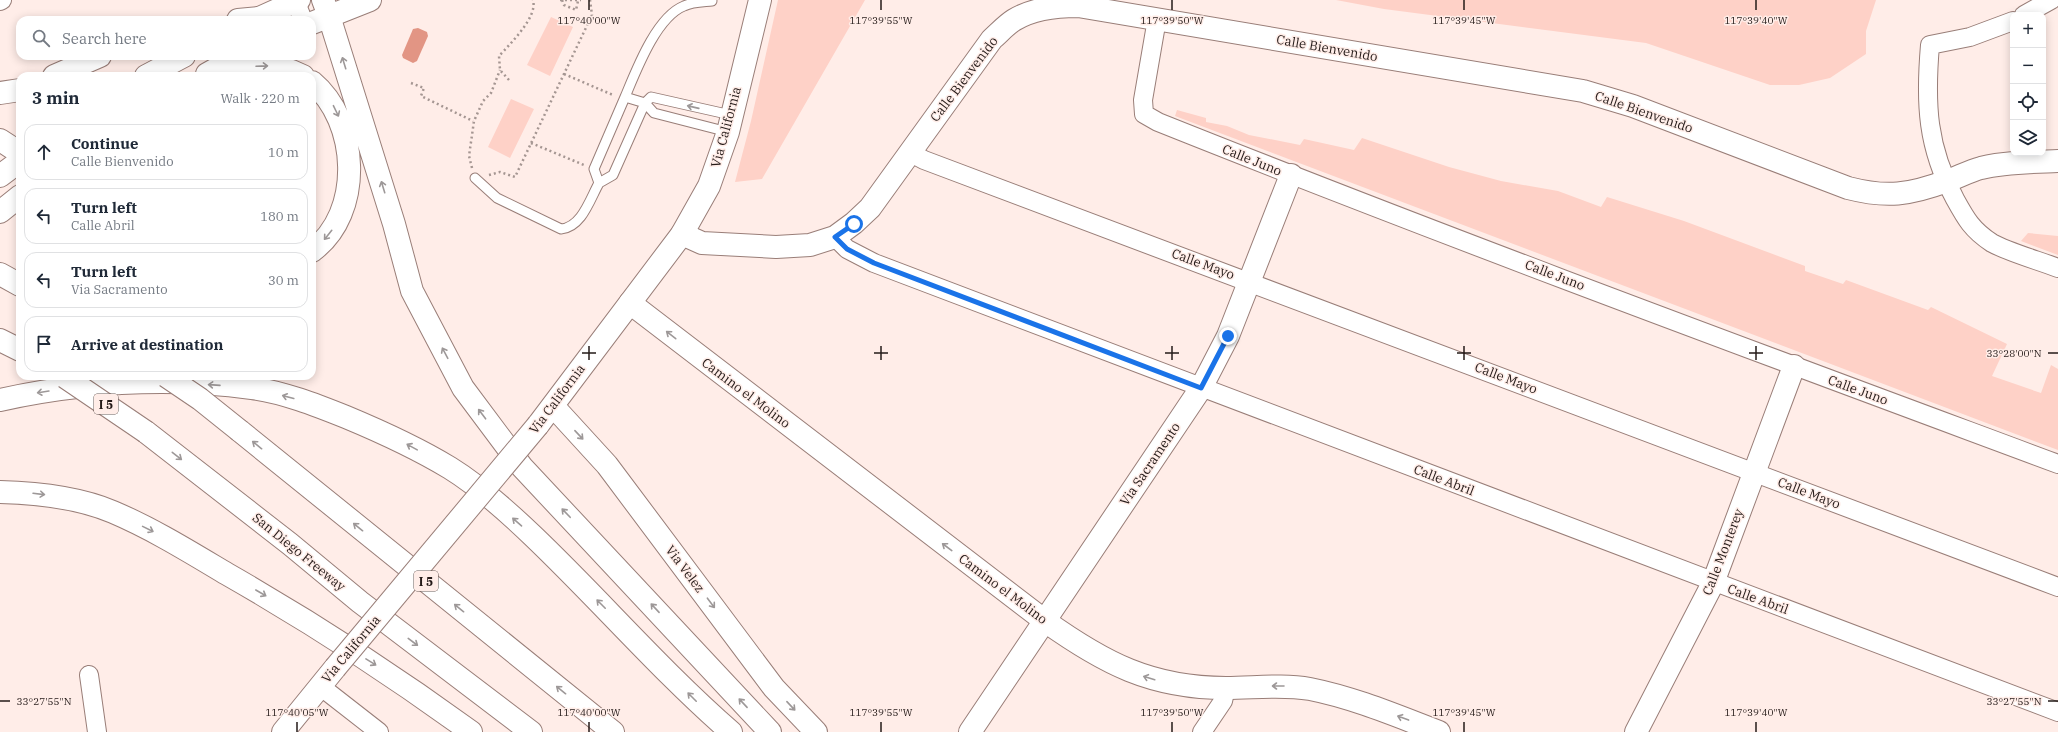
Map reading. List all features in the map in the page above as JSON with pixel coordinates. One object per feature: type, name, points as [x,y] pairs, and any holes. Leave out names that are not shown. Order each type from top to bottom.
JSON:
[{"type":"main road","points":[[370,0],[321,13],[394,224],[412,291],[463,388],[522,467],[770,732]]},
{"type":"main road","name":"Via California","points":[[283,732],[538,425],[682,234],[709,186],[730,124],[760,0]]},
{"type":"main road","points":[[261,16],[298,5]]},
{"type":"main road","name":"Calle Bienvenido","points":[[682,234],[702,243],[776,247],[810,245],[835,237],[854,224],[870,208],[992,39],[1014,20],[1037,11],[1058,6],[1078,6],[1583,91],[1633,106],[1848,188],[1867,193],[1897,195],[1923,190],[1981,168],[2020,163],[2058,161]]},
{"type":"main road","points":[[63,72],[91,60]]},
{"type":"main road","points":[[154,72],[176,60]]},
{"type":"main road","points":[[210,72],[233,60]]},
{"type":"main road","points":[[229,72],[257,66],[272,65],[288,68],[296,72]]},
{"type":"main road","points":[[316,86],[329,98],[342,122],[348,147],[348,173],[345,203],[339,220],[329,234],[316,247]]},
{"type":"main road","points":[[0,93],[16,91]]},
{"type":"main road","points":[[0,140],[16,150]]},
{"type":"main road","points":[[0,176],[16,164]]},
{"type":"main road","name":"Via Sacramento","points":[[970,732],[1201,388],[1228,336],[1291,175]]},
{"type":"main road","points":[[0,212],[16,199]]},
{"type":"main road","points":[[0,274],[16,283]]},
{"type":"main road","name":"Camino el Molino","points":[[630,304],[1045,621],[1075,643],[1110,663],[1129,672],[1188,687],[1226,688],[1281,685],[1310,689],[1373,707],[1439,732]]},
{"type":"main road","points":[[0,340],[16,348]]},
{"type":"main road","points":[[0,353],[16,359]]},
{"type":"main road","name":"Calle Monterey","points":[[1636,732],[1713,583],[1753,471],[1794,366]]},
{"type":"main road","name":"San Diego Freeway","points":[[70,380],[146,432],[290,544],[360,602],[531,732]]},
{"type":"main road","name":"I 5","points":[[172,380],[200,399],[613,732]]},
{"type":"main road","points":[[0,400],[93,384],[158,382],[253,388],[323,408],[392,436],[451,469],[493,500],[532,535],[698,703],[732,732]]},
{"type":"main road","name":"Via Velez","points":[[553,406],[607,465],[774,688],[816,732]]},
{"type":"main road","points":[[0,492],[56,496],[94,506],[112,512],[164,537],[277,602],[383,670],[471,732]]},
{"type":"street","points":[[2029,12],[2051,0]]},
{"type":"street","name":"Calle Juno","points":[[1157,19],[1143,100],[1144,114],[1158,122],[1291,175],[1794,366],[2058,464]]},
{"type":"street","points":[[2010,23],[1970,38],[1930,46],[1927,87],[1931,135],[1939,167],[1968,224],[1993,243],[2058,268]]},
{"type":"street","name":"Calle Mayo","points":[[909,152],[924,160],[1250,281],[2058,587]]},
{"type":"street","name":"Calle Abril","points":[[835,237],[847,249],[874,263],[1713,583],[2058,712]]},
{"type":"street","points":[[89,675],[97,732]]},
{"type":"street","points":[[320,686],[379,732]]},
{"type":"street","points":[[1202,732],[1222,701],[1226,688]]},
{"type":"lane","points":[[599,183],[594,169],[648,45],[666,20],[684,6],[712,1]]},
{"type":"lane","points":[[625,97],[645,103],[654,113],[730,124]]},
{"type":"lane","points":[[475,178],[497,198],[561,228],[569,228],[577,223],[599,183],[613,175],[645,103],[651,97],[730,124]]},
{"type":"path","points":[[533,0],[532,10],[527,22],[499,56],[500,70],[491,93],[483,101],[474,121],[469,156],[475,178],[500,172],[515,177],[592,15],[590,0]]},
{"type":"path","points":[[561,0],[579,1],[576,10],[564,5],[561,0]]},
{"type":"path","points":[[500,70],[508,80]]},
{"type":"path","points":[[564,74],[616,96],[625,97]]},
{"type":"path","points":[[411,83],[424,88],[421,96],[474,121]]},
{"type":"path","points":[[531,143],[594,169]]},
{"type":"shaded area","points":[[778,0],[865,0],[762,179],[735,182],[751,121]]},
{"type":"shaded area","points":[[1336,0],[1876,0],[1866,31],[1866,54],[1830,78],[1799,85],[1770,85],[1646,43],[1384,9]]},
{"type":"shaded area","points":[[551,17],[573,27],[550,76],[527,65]]},
{"type":"shaded area","points":[[418,28],[427,32],[428,36],[417,61],[413,63],[403,58],[402,55],[413,29]]},
{"type":"shaded area","points":[[511,99],[534,109],[510,158],[488,147]]},
{"type":"shaded area","points":[[1177,110],[1206,118],[1206,122],[1227,126],[1249,135],[1300,145],[1304,139],[1354,150],[1362,138],[1449,167],[1501,181],[1558,191],[1601,207],[1607,197],[1684,221],[1805,266],[1805,271],[1843,284],[1846,280],[1928,310],[1931,307],[2007,344],[1992,376],[2041,393],[2051,365],[2058,369],[2058,450],[1175,116]]},
{"type":"shaded area","points":[[2028,233],[2058,236],[2058,255],[2021,241]]},
{"type":"route","points":[[854,224],[835,237],[847,249],[874,263],[1201,388],[1228,336]]}]
